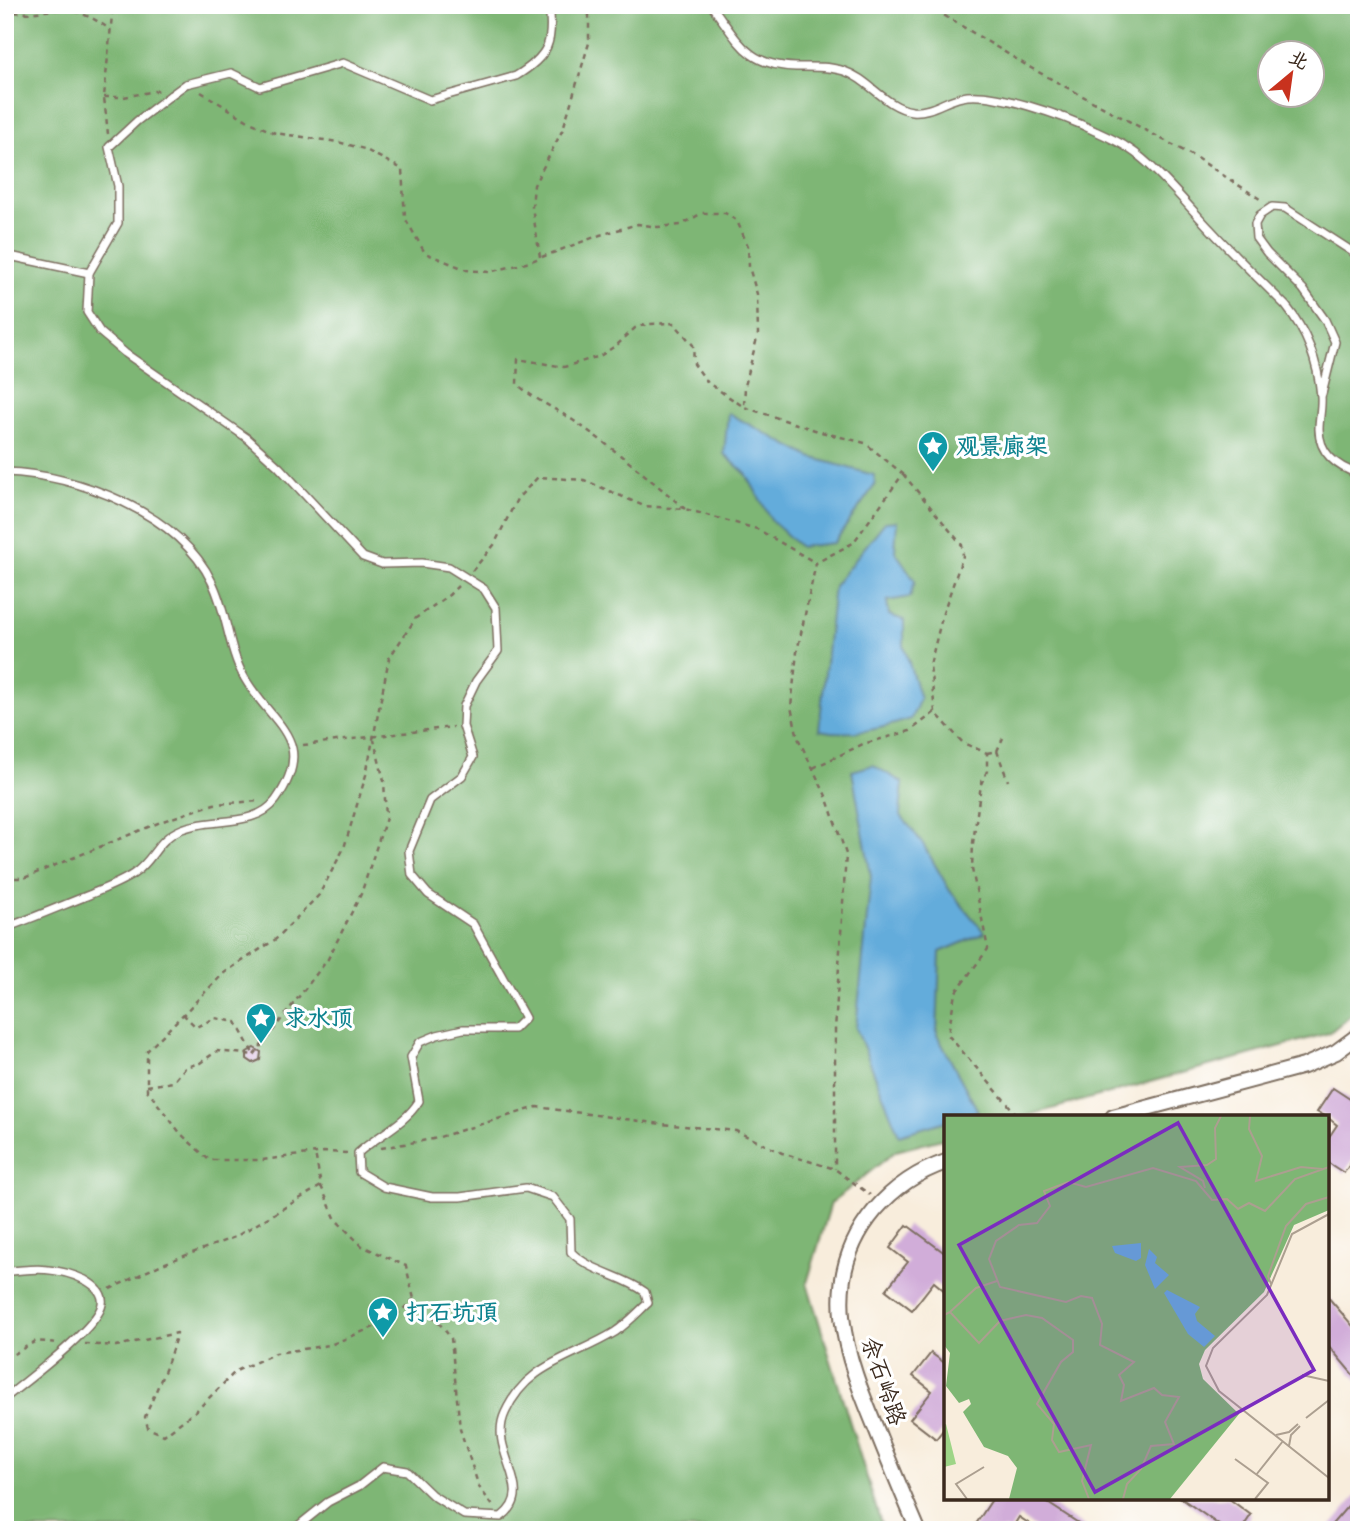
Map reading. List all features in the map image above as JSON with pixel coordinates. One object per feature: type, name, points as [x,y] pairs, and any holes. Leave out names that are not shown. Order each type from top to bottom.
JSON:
[{"type":"street","points":[[1120,1115],[1304,1066],[1336,1052],[1359,1035]]},
{"type":"street","name":"余石岭路","points":[[918,1530],[850,1362],[840,1304],[841,1286],[851,1249],[875,1210],[908,1181],[944,1163]]},
{"type":"lane","points":[[293,1530],[328,1502],[359,1486],[383,1467],[407,1471],[432,1495],[464,1515],[501,1517],[510,1511],[516,1499],[514,1478],[501,1447],[503,1416],[519,1387],[548,1365],[617,1330],[648,1304],[645,1292],[632,1282],[582,1264],[571,1252],[570,1219],[552,1197],[526,1188],[460,1197],[432,1197],[384,1187],[359,1172],[358,1153],[410,1115],[419,1101],[411,1057],[420,1042],[463,1029],[514,1029],[525,1018],[473,924],[428,894],[412,875],[409,851],[430,800],[462,776],[473,757],[463,726],[464,706],[476,681],[498,651],[496,608],[484,589],[449,567],[422,563],[382,564],[363,557],[279,467],[247,438],[125,353],[100,332],[87,312],[89,273],[118,223],[118,186],[110,148],[137,121],[189,81],[231,73],[260,87],[343,63],[430,100],[516,76],[529,68],[547,50],[551,38],[549,5]]},
{"type":"lane","points":[[711,5],[738,44],[760,61],[785,66],[843,70],[865,82],[898,107],[911,111],[930,109],[962,97],[974,96],[1024,105],[1093,129],[1130,149],[1286,306],[1300,324],[1309,341],[1321,397]]},
{"type":"lane","points":[[1359,256],[1285,208],[1272,207],[1260,215],[1255,224],[1256,238],[1303,289],[1325,320],[1335,341],[1321,397],[1319,431],[1326,454],[1342,468],[1359,474]]},
{"type":"lane","points":[[5,255],[89,273]]},
{"type":"lane","points":[[5,472],[65,480],[102,492],[150,518],[184,544],[205,568],[213,583],[225,614],[239,668],[293,747],[293,766],[269,807],[254,816],[199,824],[179,830],[161,843],[144,865],[125,878],[5,929]]},
{"type":"lane","points":[[5,1272],[58,1270],[88,1282],[101,1294],[103,1302],[100,1311],[70,1343],[5,1398]]},
{"type":"path","points":[[110,148],[104,97],[113,5]]},
{"type":"path","points":[[540,257],[532,207],[534,185],[563,129],[590,43],[589,14],[584,5]]},
{"type":"path","points":[[927,5],[1031,68],[1195,157],[1272,207]]},
{"type":"path","points":[[5,9],[18,15],[61,10],[91,16],[112,31]]},
{"type":"path","points":[[104,97],[124,97],[160,89]]},
{"type":"path","points":[[197,89],[250,122],[275,133],[338,142],[364,149],[402,169],[405,218],[425,253],[467,270],[489,272],[638,224],[657,227],[681,225],[702,213],[725,214],[737,222],[748,246],[749,267],[757,294],[758,334],[745,386],[744,407]]},
{"type":"path","points":[[685,509],[626,459],[578,424],[534,399],[517,384],[517,359],[564,368],[600,356],[635,328],[647,324],[674,323],[693,345],[694,364],[708,383],[744,407],[865,443],[903,474],[962,545],[963,556],[943,613],[930,665],[935,712],[962,743],[987,753],[997,751]]},
{"type":"path","points":[[835,1168],[835,1030],[846,855],[827,796],[798,738],[791,707],[797,652],[816,563],[853,542],[903,474]]},
{"type":"path","points":[[757,529],[816,563]]},
{"type":"path","points":[[813,768],[863,744],[910,731],[935,712]]},
{"type":"path","points":[[293,747],[463,726]]},
{"type":"path","points":[[254,1055],[328,959],[361,894],[386,818],[384,781],[373,737]]},
{"type":"path","points":[[1003,738],[997,751],[1008,781]]},
{"type":"path","points":[[987,753],[987,771],[981,784],[973,843],[972,869],[984,917],[988,949],[955,993],[947,1035],[1017,1115]]},
{"type":"path","points":[[5,878],[24,878],[163,821],[214,804],[276,799]]},
{"type":"path","points":[[183,1014],[196,1027],[215,1018],[236,1021],[254,1055]]},
{"type":"path","points":[[147,1086],[173,1082],[186,1067],[200,1063],[217,1051],[254,1055]]},
{"type":"path","points":[[315,1153],[321,1186],[336,1220],[362,1246],[406,1266],[414,1298],[451,1338],[460,1429],[479,1487],[501,1517]]},
{"type":"path","points":[[101,1294],[160,1265],[234,1237],[321,1186]]},
{"type":"path","points":[[5,1359],[36,1341],[116,1346],[177,1333],[145,1417],[148,1428],[164,1435],[197,1410],[236,1371],[276,1353],[330,1345],[391,1320],[414,1298]]},
{"type":"green space","points":[[5,5],[1359,5],[1359,1008],[1329,1033],[1029,1115],[944,1115],[944,1139],[896,1151],[831,1203],[807,1283],[883,1530],[5,1530]]},
{"type":"water","points":[[728,413],[810,457],[874,475],[875,485],[834,543],[800,547],[772,521],[746,474],[724,454]]},
{"type":"water","points":[[897,521],[895,551],[915,581],[910,597],[887,601],[889,615],[904,620],[904,646],[920,699],[911,719],[899,723],[843,733],[819,730],[834,586],[885,522]]},
{"type":"water","points":[[873,765],[903,783],[900,814],[923,844],[950,891],[985,933],[940,952],[937,1035],[978,1111],[965,1115],[944,1115],[944,1122],[899,1135],[856,1028],[871,876],[852,771]]},
{"type":"building","points":[[254,1048],[261,1052],[260,1060],[253,1063],[247,1059],[247,1052]]},
{"type":"building","points":[[1333,1088],[1359,1105],[1359,1151],[1344,1173],[1329,1163],[1329,1137],[1337,1125],[1329,1119],[1329,1115],[1317,1112]]},
{"type":"building","points":[[907,1225],[944,1253],[944,1290],[934,1282],[912,1310],[886,1290],[908,1262],[890,1248]]},
{"type":"building","points":[[1329,1298],[1359,1333],[1359,1382],[1329,1346]]},
{"type":"building","points":[[931,1353],[944,1363],[944,1429],[936,1439],[910,1419],[932,1391],[913,1376]]},
{"type":"building","points":[[1359,1493],[1359,1530],[1327,1530]]},
{"type":"building","points":[[992,1500],[1043,1500],[1089,1530],[1039,1530],[1019,1517],[1011,1530],[972,1530]]},
{"type":"building","points":[[1184,1500],[1231,1500],[1251,1515],[1241,1530],[1226,1530]]},
{"type":"place","name":"观景廊架","points":[[933,473]]},
{"type":"place","name":"求水顶","points":[[261,1045]]},
{"type":"place","name":"打石坑頂","points":[[383,1339]]}]
